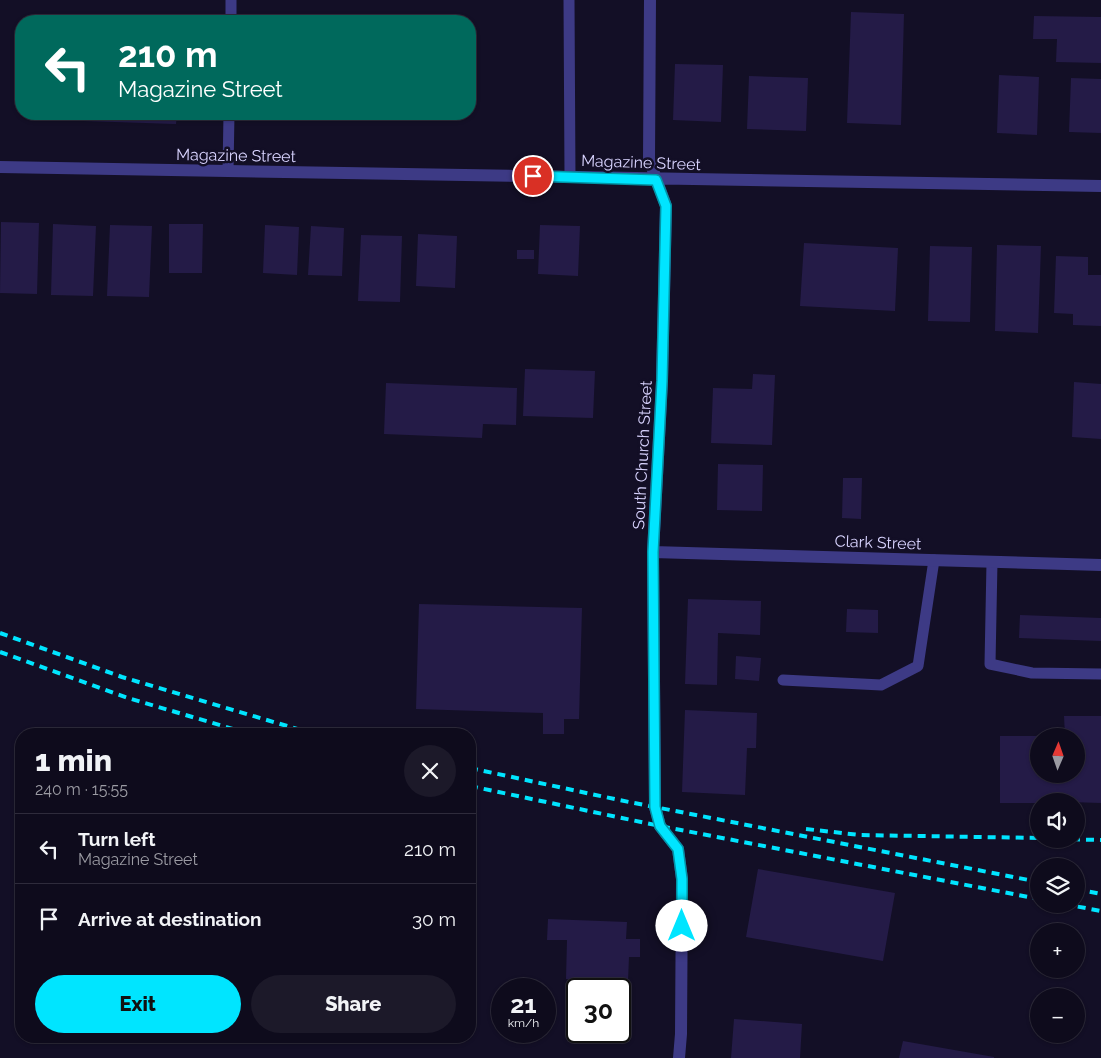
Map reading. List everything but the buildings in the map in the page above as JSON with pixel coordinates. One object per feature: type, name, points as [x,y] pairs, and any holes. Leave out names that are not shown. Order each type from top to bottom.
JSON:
[{"type":"street","name":"South Church Street","points":[[650,0],[649,159],[666,206],[662,381],[653,552],[655,807],[660,826],[678,849],[682,879],[681,1034],[679,1058]]},
{"type":"street","name":"Magazine Street","points":[[0,167],[570,176],[656,180],[1101,186]]},
{"type":"street","name":"Clark Street","points":[[653,552],[1101,565]]},
{"type":"lane","points":[[231,0],[231,15]]},
{"type":"lane","points":[[569,0],[570,176]]},
{"type":"lane","points":[[228,171],[229,120]]},
{"type":"lane","points":[[783,680],[881,685],[918,666],[934,560]]},
{"type":"lane","points":[[992,562],[990,664],[1032,673],[1101,674]]},
{"type":"railway","points":[[0,633],[122,677],[294,728]]},
{"type":"railway","points":[[0,652],[128,698],[230,728]]},
{"type":"railway","points":[[476,769],[619,800],[1030,880]]},
{"type":"railway","points":[[476,787],[660,826],[1030,897]]},
{"type":"railway","points":[[806,829],[860,835],[1030,838]]},
{"type":"railway","points":[[1085,840],[1101,840]]},
{"type":"railway","points":[[1085,891],[1101,894]]},
{"type":"railway","points":[[1085,908],[1101,911]]},
{"type":"route","points":[[533,176],[656,180],[666,206],[662,381],[653,552],[655,807],[660,826],[678,849],[682,879],[682,926]]}]
